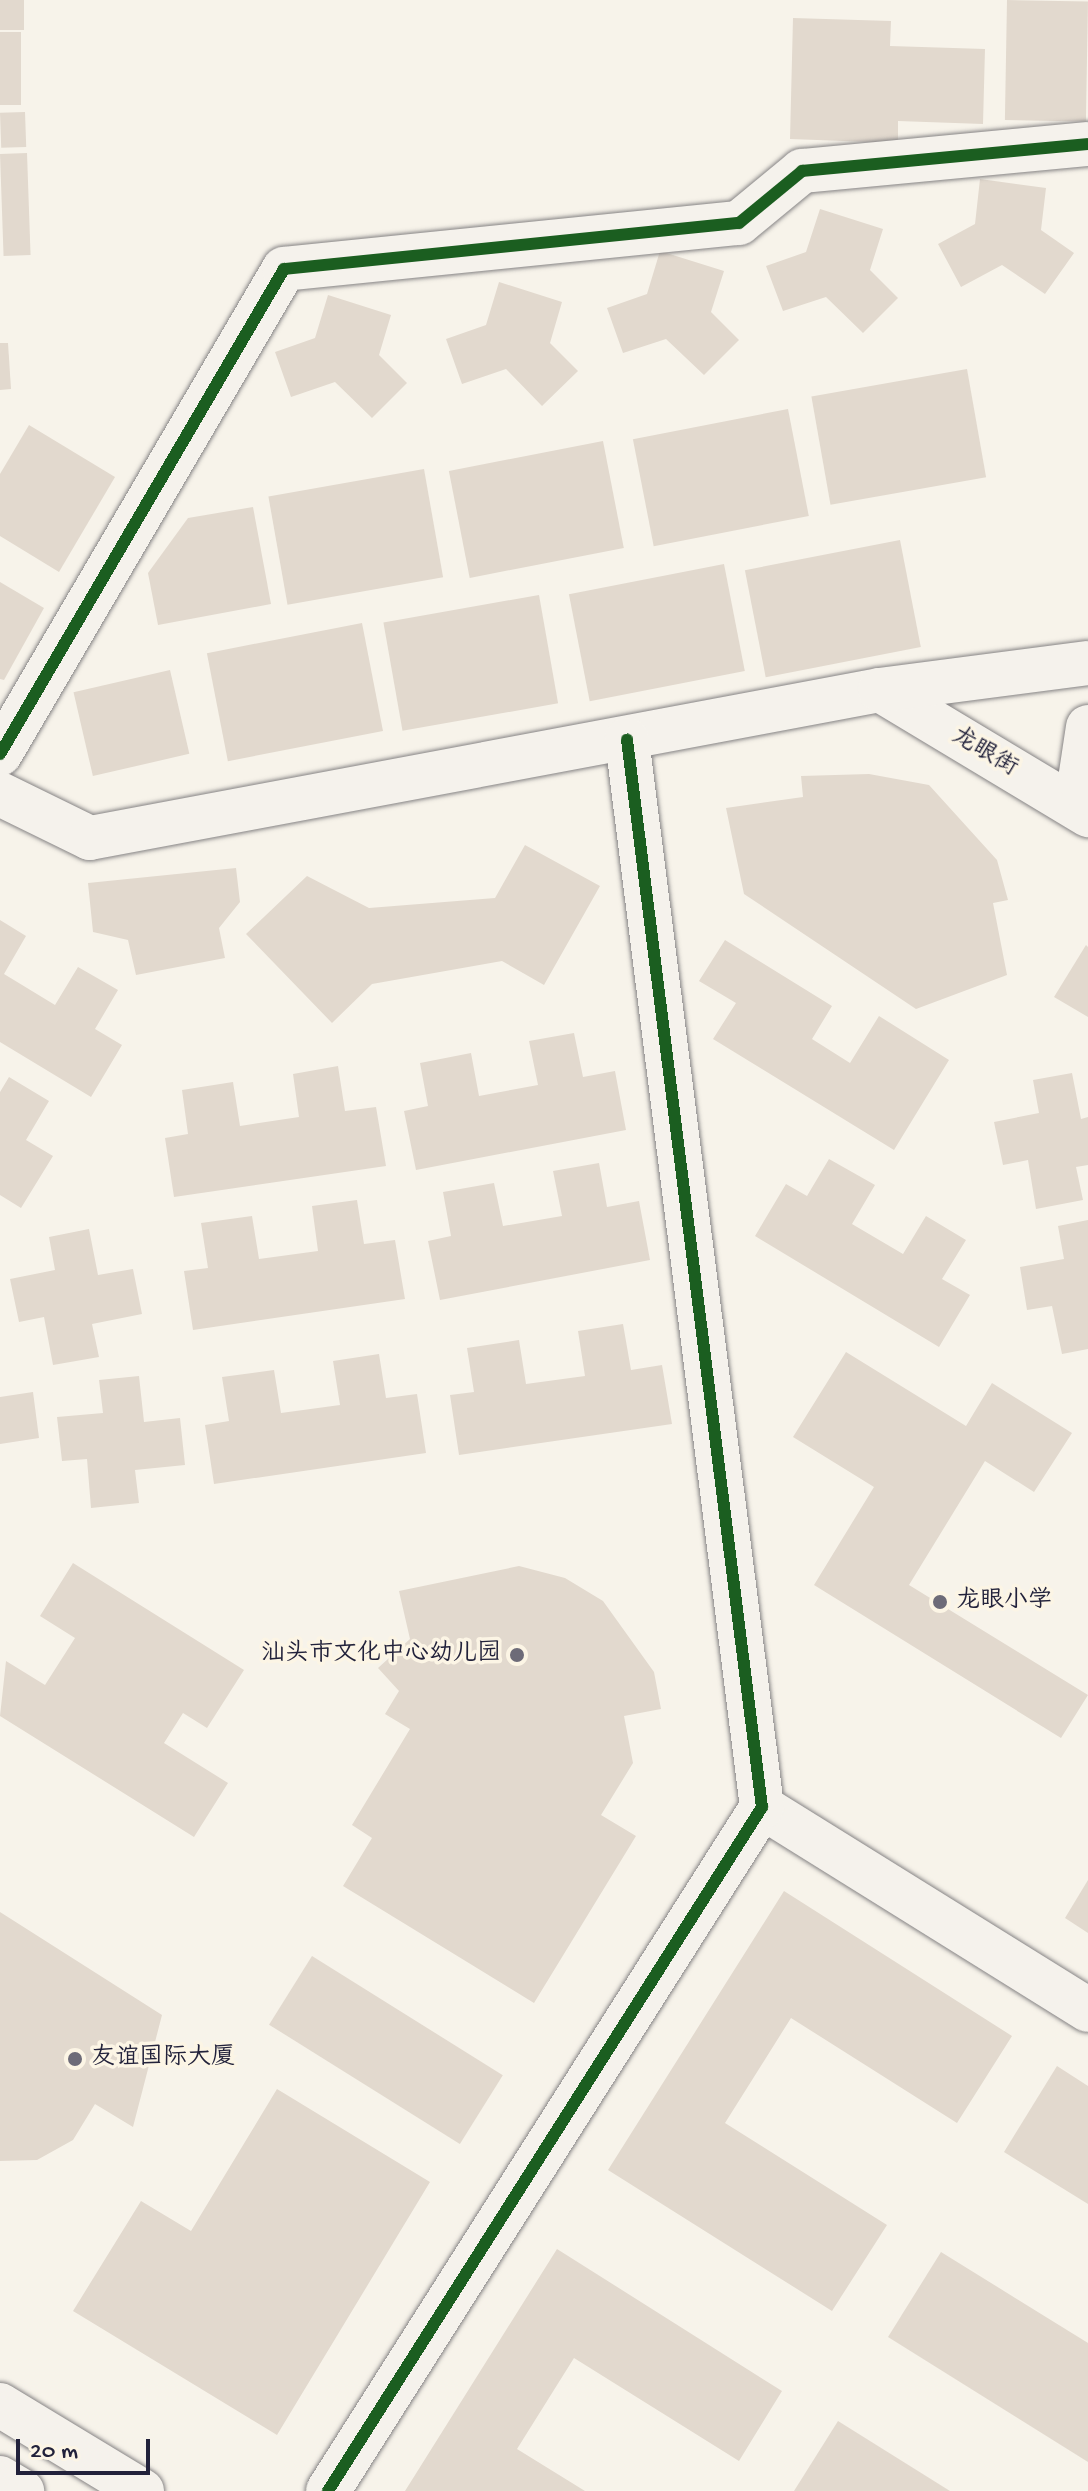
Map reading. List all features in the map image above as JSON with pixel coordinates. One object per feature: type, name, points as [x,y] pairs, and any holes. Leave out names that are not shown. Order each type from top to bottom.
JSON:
[{"type":"street","points":[[0,754],[284,269],[739,223],[802,171],[1088,144]]},
{"type":"street","points":[[0,794],[90,838],[1082,655]]},
{"type":"street","name":"龙眼街","points":[[880,690],[1088,815]]},
{"type":"street","points":[[1088,727],[1080,780],[1088,793]]},
{"type":"street","points":[[328,2491],[762,1807],[627,740]]},
{"type":"street","points":[[762,1807],[1088,2010]]},
{"type":"street","points":[[0,2405],[142,2491]]},
{"type":"street","points":[[0,2478],[22,2491]]},
{"type":"building","points":[[0,0],[24,0],[24,30],[0,30]]},
{"type":"building","points":[[1007,0],[1088,1],[1086,121],[1005,120]]},
{"type":"building","points":[[793,18],[891,21],[890,46],[985,49],[983,124],[898,121],[898,143],[790,139]]},
{"type":"building","points":[[0,32],[21,32],[21,105],[0,105]]},
{"type":"building","points":[[25,112],[26,147],[1,148],[0,113]]},
{"type":"building","points":[[27,153],[31,255],[4,256],[0,154]]},
{"type":"building","points":[[980,179],[1046,188],[1041,230],[1074,253],[1045,294],[1002,265],[961,287],[938,244],[975,224]]},
{"type":"building","points":[[820,209],[883,229],[870,270],[898,298],[863,333],[826,297],[783,311],[766,266],[806,252]]},
{"type":"building","points":[[660,251],[724,271],[711,312],[739,340],[704,375],[666,339],[623,353],[607,308],[647,294]]},
{"type":"building","points":[[499,282],[562,302],[550,343],[578,371],[542,406],[506,369],[462,384],[446,339],[486,325]]},
{"type":"building","points":[[328,295],[391,315],[379,355],[407,383],[372,418],[335,382],[291,397],[275,352],[315,338]]},
{"type":"building","points":[[0,343],[8,343],[11,389],[0,390]]},
{"type":"building","points":[[967,369],[986,477],[831,505],[811,396]]},
{"type":"building","points":[[788,409],[809,516],[654,546],[633,439]]},
{"type":"building","points":[[29,425],[115,477],[59,572],[0,536],[0,474]]},
{"type":"building","points":[[603,441],[624,548],[470,578],[449,471]]},
{"type":"building","points":[[424,469],[443,577],[288,605],[268,496]]},
{"type":"building","points":[[253,507],[271,604],[158,625],[148,573],[188,518]]},
{"type":"building","points":[[900,540],[921,647],[766,677],[745,570]]},
{"type":"building","points":[[724,564],[745,671],[590,701],[569,594]]},
{"type":"building","points":[[0,582],[44,608],[4,680],[0,679]]},
{"type":"building","points":[[539,595],[558,703],[403,731],[383,622]]},
{"type":"building","points":[[362,623],[383,731],[228,761],[207,653]]},
{"type":"building","points":[[170,670],[189,754],[93,776],[74,692]]},
{"type":"building","points":[[869,774],[929,785],[997,860],[1008,900],[993,903],[1007,975],[916,1009],[744,894],[726,808],[803,797],[801,776]]},
{"type":"building","points":[[525,845],[600,886],[544,985],[502,961],[372,984],[332,1023],[246,934],[307,876],[369,908],[495,898]]},
{"type":"building","points":[[236,868],[240,902],[219,928],[225,958],[136,975],[128,940],[93,932],[88,883]]},
{"type":"building","points":[[0,920],[26,936],[4,974],[55,1005],[78,967],[118,990],[95,1029],[122,1045],[91,1097],[0,1042]]},
{"type":"building","points":[[725,940],[832,1006],[812,1039],[850,1063],[879,1016],[949,1060],[894,1150],[713,1039],[736,1003],[699,981]]},
{"type":"building","points":[[1086,945],[1088,947],[1088,1017],[1054,997]]},
{"type":"building","points":[[574,1033],[583,1077],[615,1071],[626,1130],[416,1170],[404,1111],[428,1106],[420,1063],[471,1053],[479,1096],[538,1085],[529,1041]]},
{"type":"building","points":[[338,1066],[345,1111],[376,1107],[386,1166],[174,1197],[165,1138],[188,1134],[182,1090],[233,1082],[240,1126],[299,1117],[293,1074]]},
{"type":"building","points":[[1072,1073],[1081,1119],[1088,1117],[1088,1165],[1076,1167],[1083,1200],[1036,1209],[1028,1160],[1003,1165],[994,1122],[1039,1113],[1033,1080]]},
{"type":"building","points":[[9,1077],[49,1101],[26,1140],[53,1156],[21,1208],[0,1195],[0,1092]]},
{"type":"building","points":[[829,1159],[875,1185],[852,1224],[903,1254],[926,1216],[966,1240],[942,1279],[970,1295],[939,1347],[755,1236],[786,1184],[807,1196]]},
{"type":"building","points":[[599,1163],[607,1207],[639,1201],[650,1260],[440,1300],[428,1241],[451,1236],[443,1192],[494,1183],[503,1226],[562,1216],[553,1171]]},
{"type":"building","points":[[357,1200],[364,1244],[395,1240],[405,1299],[193,1330],[184,1271],[208,1268],[201,1223],[252,1216],[259,1259],[318,1251],[312,1206]]},
{"type":"building","points":[[1088,1220],[1088,1349],[1062,1354],[1052,1306],[1027,1310],[1020,1267],[1064,1259],[1058,1226]]},
{"type":"building","points":[[89,1229],[98,1275],[133,1269],[142,1314],[92,1324],[99,1357],[53,1365],[44,1317],[19,1322],[10,1279],[55,1270],[49,1237]]},
{"type":"building","points":[[623,1324],[631,1370],[662,1365],[672,1424],[459,1455],[450,1395],[474,1392],[467,1348],[519,1340],[526,1384],[585,1376],[578,1331]]},
{"type":"building","points":[[846,1352],[966,1426],[992,1383],[1072,1433],[1034,1492],[985,1461],[909,1585],[1088,1695],[1061,1738],[814,1585],[874,1487],[793,1437]]},
{"type":"building","points":[[379,1354],[386,1398],[417,1394],[426,1453],[214,1484],[205,1425],[229,1421],[222,1377],[274,1370],[281,1413],[340,1405],[333,1361]]},
{"type":"building","points":[[139,1376],[144,1422],[180,1418],[185,1465],[135,1470],[139,1503],[91,1508],[87,1459],[62,1461],[57,1417],[103,1413],[99,1380]]},
{"type":"building","points":[[33,1392],[39,1438],[0,1444],[0,1397]]},
{"type":"building","points":[[73,1563],[244,1670],[207,1728],[183,1713],[164,1743],[228,1783],[194,1837],[0,1716],[6,1661],[45,1685],[75,1638],[40,1616]]},
{"type":"building","points":[[519,1566],[565,1578],[603,1601],[654,1672],[661,1709],[624,1716],[633,1763],[601,1815],[636,1836],[534,2003],[343,1886],[372,1838],[352,1825],[410,1729],[385,1714],[399,1691],[378,1668],[410,1639],[399,1591]]},
{"type":"building","points":[[1088,1880],[1088,1933],[1065,1918]]},
{"type":"building","points":[[784,1891],[1012,2036],[957,2123],[791,2018],[725,2123],[887,2225],[832,2311],[608,2170]]},
{"type":"building","name":"友谊国际大厦","points":[[0,1912],[162,2015],[133,2127],[95,2104],[73,2140],[37,2160],[0,2161]]},
{"type":"building","points":[[312,1956],[503,2075],[460,2144],[269,2025]]},
{"type":"building","points":[[1057,2066],[1088,2086],[1088,2204],[1004,2152]]},
{"type":"building","points":[[277,2089],[430,2182],[277,2435],[73,2311],[141,2201],[191,2231]]},
{"type":"building","points":[[557,2249],[782,2391],[739,2461],[574,2358],[517,2449],[585,2491],[405,2491]]},
{"type":"building","points":[[941,2252],[1088,2343],[1088,2462],[888,2337]]},
{"type":"building","points":[[838,2421],[950,2491],[794,2491]]},
{"type":"cycle path","points":[[0,754],[284,269],[739,223],[802,171],[1088,144]]},
{"type":"cycle path","points":[[328,2491],[762,1807],[627,740]]},
{"type":"place","name":"龙眼小学","points":[[940,1602]]},
{"type":"place","name":"汕头市文化中心幼儿园","points":[[517,1655]]},
{"type":"place","name":"友谊国际大厦","points":[[75,2059]]}]
